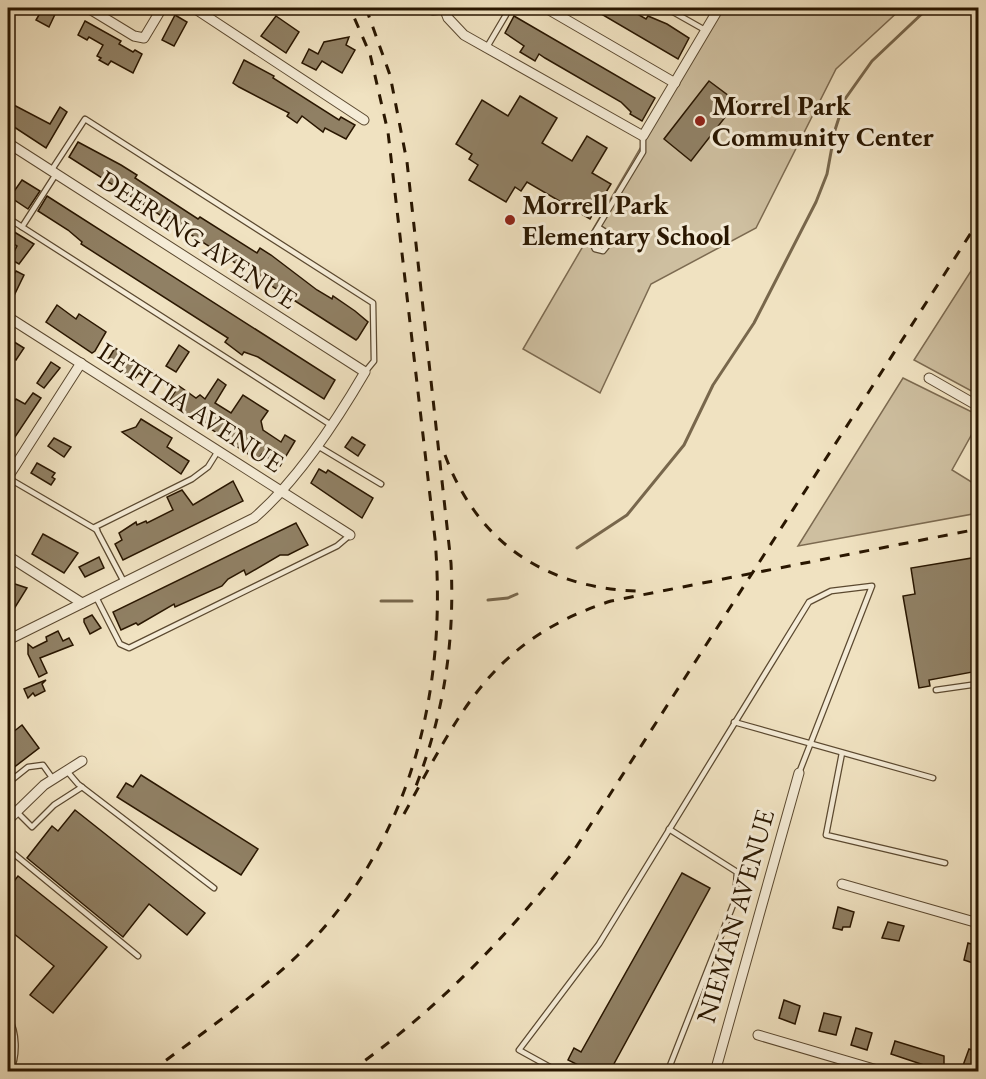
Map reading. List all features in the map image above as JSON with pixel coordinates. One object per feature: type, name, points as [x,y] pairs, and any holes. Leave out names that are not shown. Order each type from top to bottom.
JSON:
[{"type":"street","points":[[88,8],[134,36],[144,38],[162,8]]},
{"type":"street","points":[[194,8],[364,120]]},
{"type":"street","points":[[546,8],[675,83]]},
{"type":"street","points":[[444,9],[459,30],[643,136],[719,8]]},
{"type":"street","name":"DEERING AVENUE","points":[[8,143],[365,372]]},
{"type":"street","name":"LETITIA AVENUE","points":[[8,317],[350,535]]},
{"type":"street","points":[[8,478],[81,363]]},
{"type":"street","points":[[8,640],[244,524],[262,511],[332,426],[365,372]]},
{"type":"street","points":[[928,378],[978,406]]},
{"type":"street","points":[[8,556],[82,603]]},
{"type":"street","points":[[8,820],[53,779],[82,761]]},
{"type":"street","name":"NIEMAN AVENUE","points":[[715,1071],[799,773]]},
{"type":"street","points":[[842,884],[978,923]]},
{"type":"street","points":[[758,1035],[884,1071]]},
{"type":"lane","points":[[416,8],[433,12],[444,9]]},
{"type":"lane","points":[[486,47],[510,8]]},
{"type":"lane","points":[[666,8],[705,30]]},
{"type":"lane","points":[[22,227],[85,119],[373,303],[374,361],[365,372]]},
{"type":"lane","points":[[598,227],[607,233],[611,241],[603,251],[592,245],[591,240],[598,227],[643,152],[643,136]]},
{"type":"lane","points":[[8,218],[332,426]]},
{"type":"lane","points":[[316,445],[381,484]]},
{"type":"lane","points":[[124,583],[95,527],[192,479],[208,467],[218,451]]},
{"type":"lane","points":[[8,478],[97,530]]},
{"type":"lane","points":[[96,597],[120,644],[129,648],[337,546],[350,535]]},
{"type":"lane","points":[[559,1071],[519,1050],[599,944],[809,602],[831,591],[872,586],[799,773]]},
{"type":"lane","points":[[936,690],[978,684]]},
{"type":"lane","points":[[734,722],[933,778]]},
{"type":"lane","points":[[842,753],[825,835],[945,863]]},
{"type":"lane","points":[[8,783],[28,767],[43,765],[53,779]]},
{"type":"lane","points":[[66,770],[82,787],[214,888]]},
{"type":"lane","points":[[16,811],[32,827],[54,805],[82,787]]},
{"type":"lane","points":[[669,829],[737,872],[735,900],[669,1068]]},
{"type":"lane","points":[[8,850],[138,957]]},
{"type":"lane","points":[[8,1016],[15,1042],[15,1057],[10,1071]]},
{"type":"shaded area","points":[[722,8],[902,8],[836,69],[756,228],[651,284],[600,393],[523,349]]},
{"type":"shaded area","points":[[978,260],[978,394],[977,394],[914,360]]},
{"type":"shaded area","points":[[903,378],[978,415],[978,423],[952,470],[978,486],[978,513],[798,546]]},
{"type":"building","points":[[43,8],[58,8],[49,27],[36,20]]},
{"type":"building","points":[[591,8],[627,8],[646,19],[648,16],[667,24],[689,38],[678,59]]},
{"type":"building","points":[[175,15],[187,22],[174,46],[162,40]]},
{"type":"building","points":[[276,16],[299,32],[286,53],[261,36]]},
{"type":"building","points":[[514,16],[655,98],[642,121],[630,114],[631,112],[621,102],[539,54],[535,61],[520,52],[524,46],[505,33]]},
{"type":"building","points":[[85,21],[121,41],[119,44],[142,54],[133,73],[111,61],[108,65],[99,60],[101,58],[97,56],[103,45],[89,37],[87,40],[78,35]]},
{"type":"building","points":[[349,37],[346,45],[355,50],[342,73],[322,61],[316,70],[302,63],[309,49],[318,54],[324,42]]},
{"type":"building","points":[[244,60],[274,76],[273,78],[339,120],[341,117],[355,125],[346,139],[325,128],[323,132],[302,116],[297,123],[287,116],[289,113],[233,83]]},
{"type":"building","name":"Morrel Park Community Center","points":[[709,81],[737,102],[691,161],[664,139]]},
{"type":"building","points":[[520,96],[557,118],[542,143],[572,161],[587,136],[607,148],[592,173],[611,184],[590,219],[527,182],[521,191],[515,187],[506,202],[469,180],[478,165],[469,159],[472,154],[456,144],[482,100],[508,116]]},
{"type":"building","points":[[8,102],[50,124],[60,107],[67,112],[46,148],[8,123]]},
{"type":"building","points":[[78,142],[137,175],[135,178],[198,219],[200,217],[257,253],[260,248],[317,290],[332,299],[333,296],[355,311],[368,322],[358,338],[356,340],[253,274],[255,270],[241,264],[240,266],[69,157]]},
{"type":"building","points":[[22,180],[40,191],[28,209],[10,197]]},
{"type":"building","points":[[47,196],[335,380],[324,399],[258,357],[244,352],[242,355],[225,342],[228,338],[81,244],[82,242],[68,230],[38,211]]},
{"type":"building","points":[[11,230],[34,244],[19,264],[10,259],[17,246],[8,240]]},
{"type":"building","points":[[16,271],[24,275],[8,308],[8,285]]},
{"type":"building","points":[[57,305],[76,319],[79,314],[106,332],[95,351],[92,353],[46,322]]},
{"type":"building","points":[[11,340],[24,348],[16,360],[8,355]]},
{"type":"building","points":[[179,345],[189,352],[176,372],[166,366]]},
{"type":"building","points":[[115,348],[154,371],[149,379],[139,373],[134,379],[107,361]]},
{"type":"building","points":[[51,362],[60,368],[44,388],[37,383]]},
{"type":"building","points":[[218,379],[226,385],[215,403],[231,413],[243,395],[268,411],[261,421],[263,430],[281,442],[285,435],[295,441],[280,466],[262,454],[257,460],[208,427],[209,425],[196,416],[194,419],[168,402],[179,386],[196,398],[200,395],[205,399]]},
{"type":"building","points":[[33,393],[41,398],[13,440],[8,436],[8,411],[16,399],[25,404]]},
{"type":"building","points":[[141,419],[172,438],[167,447],[189,461],[181,474],[122,432],[136,427]]},
{"type":"building","points":[[352,437],[365,445],[358,456],[345,447]]},
{"type":"building","points":[[54,438],[71,447],[64,457],[48,446]]},
{"type":"building","points":[[37,463],[55,473],[52,477],[55,479],[51,485],[31,473]]},
{"type":"building","points":[[319,469],[326,473],[328,470],[373,498],[362,518],[311,483]]},
{"type":"building","points":[[233,481],[243,501],[123,560],[115,544],[122,540],[119,533],[136,522],[137,525],[146,521],[147,523],[173,510],[167,497],[182,490],[193,505]]},
{"type":"building","points":[[296,523],[308,545],[288,555],[280,555],[246,575],[244,570],[228,579],[222,586],[175,607],[174,604],[138,625],[136,623],[121,630],[113,612]]},
{"type":"building","points":[[43,534],[78,553],[64,573],[32,554]]},
{"type":"building","points":[[99,557],[104,568],[85,577],[79,567]]},
{"type":"building","points":[[978,557],[978,632],[973,633],[978,671],[929,680],[930,686],[919,688],[903,596],[915,594],[911,568]]},
{"type":"building","points":[[12,583],[27,588],[14,609],[8,605],[11,598],[8,596],[8,591]]},
{"type":"building","points":[[92,615],[101,628],[90,634],[84,619]]},
{"type":"building","points":[[58,631],[63,641],[69,638],[73,645],[40,658],[47,673],[39,677],[28,654],[28,644],[33,648],[47,641],[46,637]]},
{"type":"building","points":[[46,680],[42,684],[45,691],[35,696],[33,693],[28,698],[24,689]]},
{"type":"building","points":[[22,725],[39,748],[8,772],[8,736]]},
{"type":"building","points":[[141,775],[258,849],[241,875],[117,797],[126,783],[133,787]]},
{"type":"building","points":[[75,810],[205,913],[187,935],[149,904],[123,937],[27,858],[52,826],[58,831]]},
{"type":"building","points":[[682,873],[710,888],[610,1071],[590,1071],[568,1060],[574,1048],[581,1052]]},
{"type":"building","points":[[18,876],[107,947],[53,1013],[30,995],[54,966],[8,929],[8,889]]},
{"type":"building","points":[[838,907],[854,912],[850,927],[843,927],[842,930],[833,928]]},
{"type":"building","points":[[888,922],[904,926],[899,941],[882,938]]},
{"type":"building","points":[[968,943],[978,946],[976,964],[964,960]]},
{"type":"building","points":[[784,1000],[800,1006],[795,1024],[779,1018]]},
{"type":"building","points":[[824,1013],[841,1017],[836,1035],[819,1031]]},
{"type":"building","points":[[856,1028],[872,1033],[867,1050],[851,1045]]},
{"type":"building","points":[[895,1041],[944,1056],[944,1070],[927,1068],[927,1066],[891,1054]]},
{"type":"building","points":[[969,1049],[978,1052],[978,1071],[961,1071]]},
{"type":"waterway","points":[[577,548],[627,515],[684,445],[713,385],[754,323],[816,202],[827,174],[835,130],[845,99],[872,61],[928,8]]},
{"type":"waterway","points":[[488,600],[508,598],[517,594]]},
{"type":"waterway","points":[[381,601],[412,601]]},
{"type":"railway","points":[[150,1072],[262,987],[297,956],[336,913],[368,866],[394,816],[413,764],[427,709],[435,653],[437,596],[435,539],[388,132],[370,54],[350,8]]},
{"type":"railway","points":[[366,8],[390,75],[407,162],[451,563],[451,620],[446,676],[434,731],[416,786]]},
{"type":"railway","points":[[349,1072],[411,1024],[468,972],[521,915],[571,855],[978,222]]},
{"type":"railway","points":[[445,455],[459,486],[476,513],[518,554],[544,570],[573,581],[604,588],[637,591]]},
{"type":"railway","points":[[404,814],[462,712],[484,684],[508,659],[536,636],[570,617],[611,601],[978,529]]},
{"type":"place","name":"Morrel Park Community Center","points":[[700,121]]},
{"type":"place","name":"Morrell Park Elementary School","points":[[510,220]]}]
